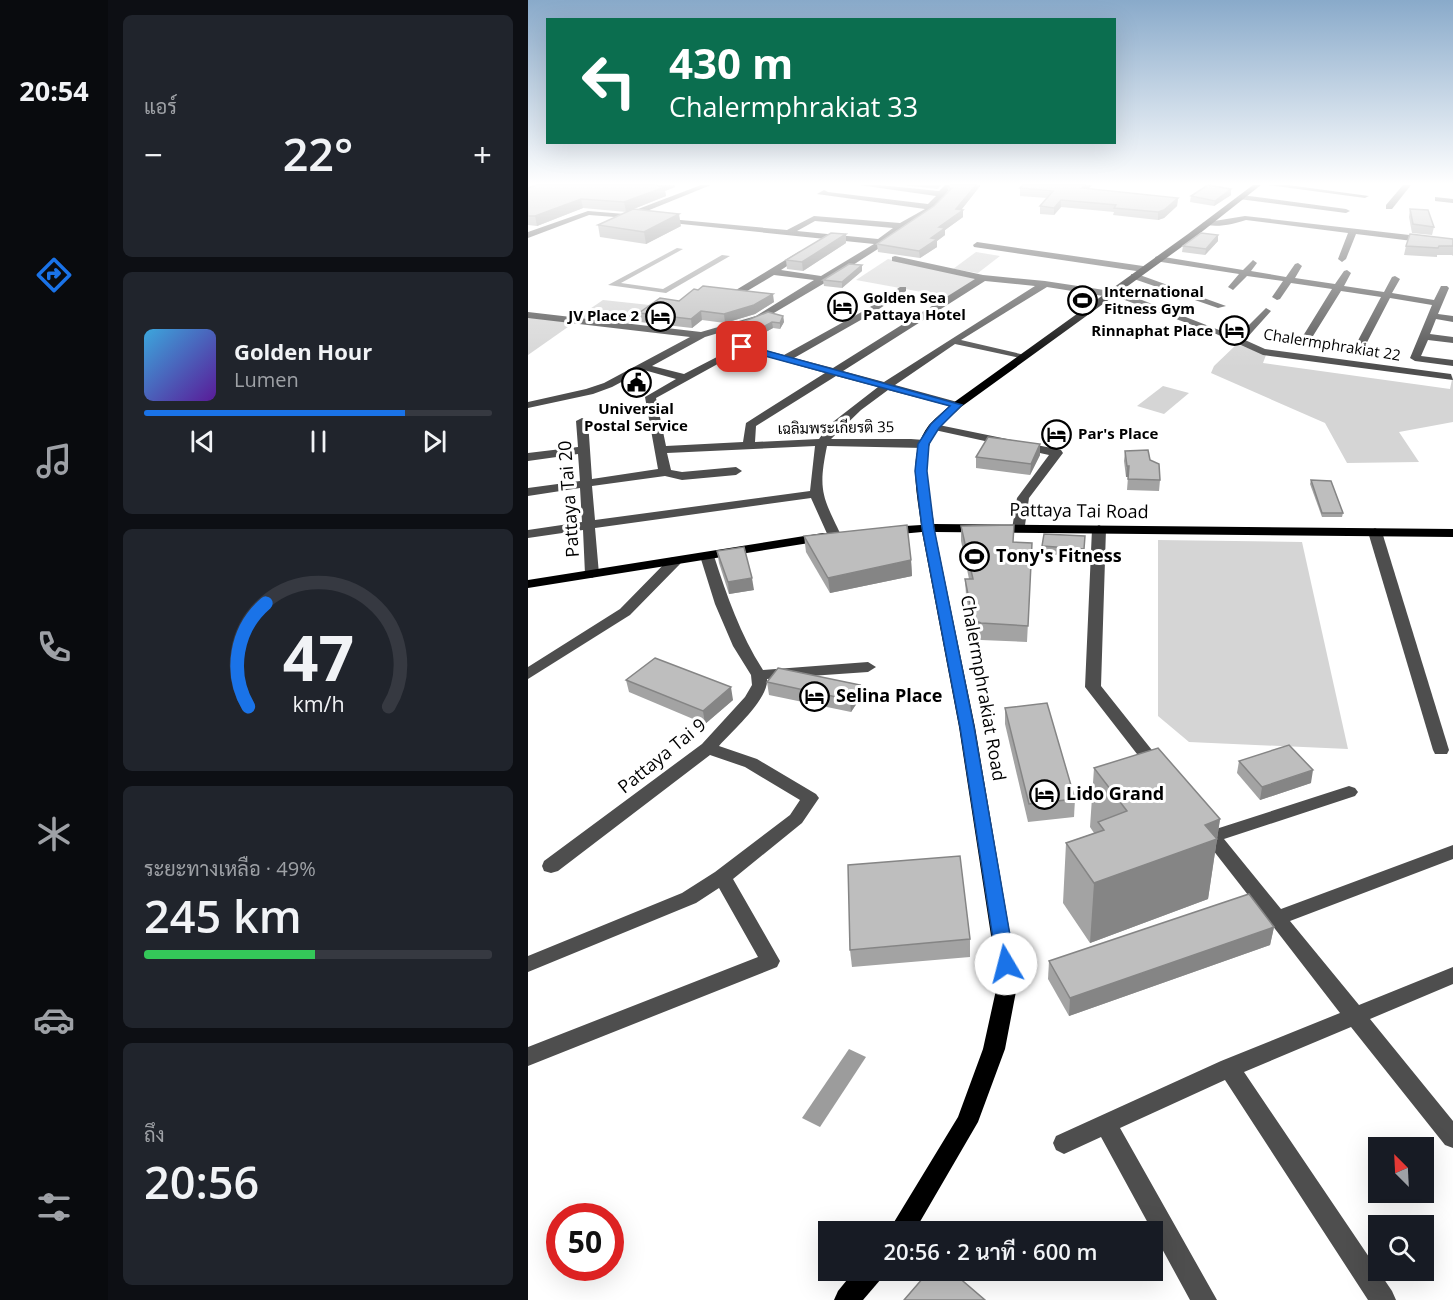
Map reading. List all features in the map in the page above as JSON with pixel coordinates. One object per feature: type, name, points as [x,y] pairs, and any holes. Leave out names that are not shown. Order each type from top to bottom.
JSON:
[{"type":"main road","name":"Chalermphrakiat Road","points":[[907,1221],[967,1122],[994,1049],[1008,981],[967,727],[928,528],[921,471],[924,444],[934,427],[957,405],[1176,246]]},
{"type":"main road","name":"Pattaya Tai Road","points":[[880,531],[928,528],[1453,533]]},
{"type":"main road","points":[[528,584],[840,535]]},
{"type":"main road","points":[[847,1300],[863,1281]]},
{"type":"street","points":[[528,405],[589,392],[645,367],[700,335],[759,318],[875,246]]},
{"type":"street","points":[[986,246],[1139,273],[1221,306]]},
{"type":"street","points":[[1342,259],[1347,246]]},
{"type":"street","points":[[734,295],[810,249]]},
{"type":"street","points":[[1198,268],[1209,254]]},
{"type":"street","name":"Chalermphrakiat 22","points":[[895,259],[983,278],[1045,284],[1124,296],[1217,331],[1263,352],[1405,367],[1451,377]]},
{"type":"street","points":[[1158,259],[1198,268],[1245,272],[1437,303]]},
{"type":"street","points":[[1233,287],[1253,263]]},
{"type":"street","points":[[1277,297],[1298,266]]},
{"type":"street","points":[[773,272],[825,279]]},
{"type":"street","points":[[1308,336],[1347,273]]},
{"type":"street","points":[[749,445],[750,425],[983,278]]},
{"type":"street","points":[[1359,348],[1395,279]]},
{"type":"street","points":[[840,535],[816,494],[822,442],[843,419],[888,387],[953,341],[1045,284]]},
{"type":"street","points":[[1444,288],[1415,358],[1453,363]]},
{"type":"street","points":[[784,358],[870,311],[903,290]]},
{"type":"street","points":[[1238,342],[1266,311]]},
{"type":"street","points":[[528,315],[700,335]]},
{"type":"street","points":[[1434,316],[1453,319]]},
{"type":"street","points":[[1424,336],[1453,340]]},
{"type":"street","points":[[953,341],[1021,357]]},
{"type":"street","points":[[665,472],[650,397],[742,347],[957,405]]},
{"type":"street","points":[[645,367],[686,378]]},
{"type":"street","name":"Pattaya Tai 20","points":[[582,421],[592,574]]},
{"type":"street","points":[[934,427],[1057,453],[1023,498],[1019,529]]},
{"type":"street","name":"เฉลิมพระเกียรติ 35","points":[[661,450],[822,442],[924,444]]},
{"type":"street","points":[[528,457],[584,450]]},
{"type":"street","points":[[528,492],[665,472],[682,476],[736,471]]},
{"type":"street","points":[[528,534],[816,494]]},
{"type":"street","points":[[1100,530],[1094,687],[1167,781]]},
{"type":"street","points":[[1375,532],[1441,750]]},
{"type":"street","points":[[707,556],[722,604],[740,646],[759,675],[868,667]]},
{"type":"street","points":[[528,674],[625,612],[675,561]]},
{"type":"street","name":"Pattaya Tai 9","points":[[551,866],[708,748],[752,700],[760,686],[759,675]]},
{"type":"street","points":[[528,964],[688,898],[722,877],[796,819],[810,798],[751,763],[708,748]]},
{"type":"street","points":[[1211,837],[1349,792]]},
{"type":"street","points":[[1197,819],[1275,919],[1450,1129]]},
{"type":"street","points":[[1275,919],[1453,852]]},
{"type":"street","points":[[528,1057],[770,961],[722,877]]},
{"type":"street","points":[[1064,1143],[1229,1068],[1453,975]]},
{"type":"street","points":[[1229,1068],[1383,1300]]},
{"type":"street","points":[[1106,1125],[1204,1300]]},
{"type":"shaded area","points":[[677,248],[683,249],[621,283],[663,289],[722,255],[730,256],[666,293],[608,285]]},
{"type":"shaded area","points":[[976,252],[1000,256],[978,273],[953,269]]},
{"type":"shaded area","points":[[888,259],[978,279],[949,297],[856,280]]},
{"type":"shaded area","points":[[603,300],[659,306],[637,324],[578,317]]},
{"type":"shaded area","points":[[528,316],[575,322],[528,355]]},
{"type":"shaded area","points":[[1237,344],[1266,355],[1263,363],[1450,389],[1453,375],[1453,422],[1399,432],[1419,462],[1347,463],[1325,423],[1211,373],[1214,366]]},
{"type":"shaded area","points":[[1163,386],[1189,393],[1164,414],[1137,406]]},
{"type":"shaded area","points":[[1158,540],[1302,542],[1348,749],[1189,742],[1158,716]]},
{"type":"shaded area","points":[[849,1049],[866,1057],[820,1127],[802,1118]]},
{"type":"building","points":[[810,246],[828,246],[802,262],[786,260]]},
{"type":"building","points":[[887,246],[927,246],[919,251]]},
{"type":"building","points":[[1183,246],[1209,246],[1206,249]]},
{"type":"building","points":[[1406,246],[1453,246],[1439,246],[1438,248]]},
{"type":"building","points":[[849,264],[862,265],[842,282],[823,280]]},
{"type":"building","points":[[703,286],[773,294],[754,305],[724,314],[701,311],[691,319],[639,313],[660,298],[679,301],[694,289],[698,290]]},
{"type":"building","points":[[768,312],[783,316],[780,323],[772,322],[754,332],[732,326]]},
{"type":"building","points":[[988,437],[1040,444],[1031,464],[976,457]]},
{"type":"building","points":[[1148,450],[1150,460],[1159,464],[1160,480],[1128,479],[1129,466],[1127,466],[1125,451]]},
{"type":"building","points":[[1311,480],[1331,481],[1343,513],[1322,513]]},
{"type":"building","points":[[907,525],[911,560],[828,578],[804,536]]},
{"type":"building","points":[[1014,525],[1013,542],[1032,543],[1028,626],[981,623],[973,620],[965,579],[973,579],[961,526]]},
{"type":"building","points":[[1044,534],[1085,536],[1084,549],[1042,546]]},
{"type":"building","points":[[744,547],[752,578],[728,582],[717,551]]},
{"type":"building","points":[[655,658],[731,687],[703,711],[626,680]]},
{"type":"building","points":[[778,668],[860,685],[850,700],[767,682]]},
{"type":"building","name":"Lido Grand","points":[[1047,703],[1075,799],[1029,804],[1005,708]]},
{"type":"building","points":[[1289,745],[1313,770],[1262,787],[1239,761]]},
{"type":"building","points":[[1158,748],[1220,819],[1205,825],[1217,839],[1094,883],[1066,843],[1104,830],[1098,822],[1127,811],[1094,768]]},
{"type":"building","points":[[960,856],[970,939],[850,950],[848,865]]},
{"type":"building","points":[[1249,894],[1274,927],[1070,998],[1049,961]]},
{"type":"building","points":[[920,1281],[963,1281],[985,1300],[904,1300]]},
{"type":"place","name":"International Fitness Gym","points":[[1083,301]]},
{"type":"place","name":"Golden Sea Pattaya Hotel","points":[[842,307]]},
{"type":"place","name":"JV Place 2","points":[[660,316]]},
{"type":"place","name":"Rinnaphat Place","points":[[1234,331]]},
{"type":"place","name":"Universial Postal Service","points":[[636,382]]},
{"type":"place","name":"Par's Place","points":[[1057,434]]},
{"type":"place","name":"Tony's Fitness","points":[[975,556]]},
{"type":"place","name":"Selina Place","points":[[815,696]]},
{"type":"place","name":"Lido Grand","points":[[1045,794]]},
{"type":"route","points":[[742,347],[957,405],[934,427],[924,444],[921,471],[928,528],[967,727],[1006,964]]}]
